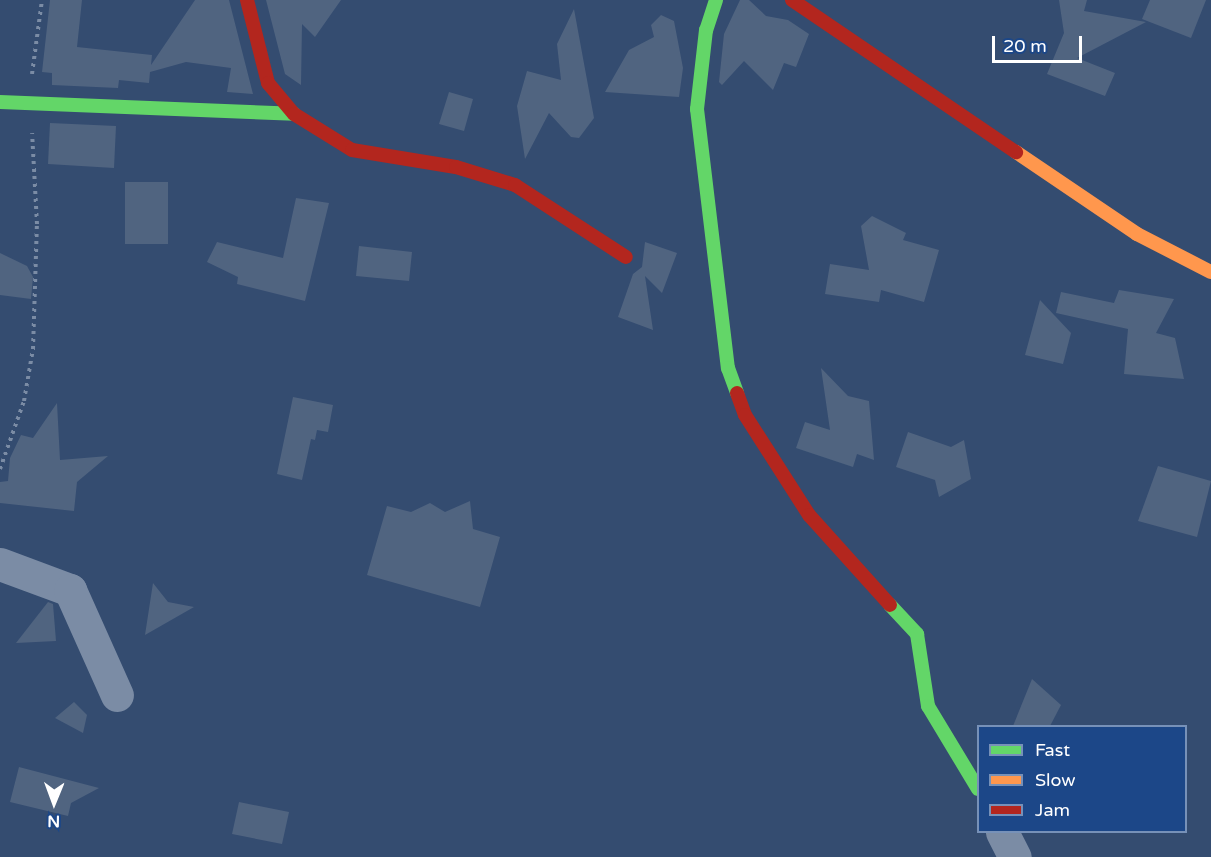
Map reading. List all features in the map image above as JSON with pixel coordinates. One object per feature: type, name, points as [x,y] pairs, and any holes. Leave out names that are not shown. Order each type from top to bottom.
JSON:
[{"type":"street","points":[[247,0],[268,84],[294,114],[351,150],[456,167],[515,185],[626,257]]},
{"type":"street","points":[[716,0],[706,30],[698,128],[728,368],[745,415],[809,515],[916,633],[928,706],[977,787]]},
{"type":"street","points":[[792,0],[1137,234],[1211,272]]},
{"type":"street","points":[[0,102],[294,114]]},
{"type":"street","points":[[0,564],[70,590],[117,695]]},
{"type":"street","points":[[1003,833],[1016,857]]},
{"type":"path","points":[[0,469],[24,401],[33,349],[37,224],[32,124],[39,104],[31,83],[42,0]]},
{"type":"building","points":[[50,0],[82,0],[77,47],[152,55],[151,65],[195,0],[229,0],[253,94],[227,92],[231,68],[186,62],[150,72],[149,83],[119,80],[118,88],[52,85],[52,73],[42,72]]},
{"type":"building","points":[[266,0],[341,0],[315,37],[302,24],[301,85],[285,74]]},
{"type":"building","points":[[740,0],[749,0],[766,16],[788,20],[809,34],[796,67],[784,63],[773,90],[744,61],[722,85],[719,82],[724,34]]},
{"type":"building","points":[[1059,0],[1087,0],[1084,11],[1146,22],[1077,58],[1115,73],[1105,96],[1047,74],[1064,33]]},
{"type":"building","points":[[1150,0],[1206,0],[1191,38],[1142,19]]},
{"type":"building","points":[[574,9],[594,118],[579,138],[571,137],[549,113],[525,159],[517,106],[527,71],[561,80],[557,44]]},
{"type":"building","points":[[661,15],[674,21],[683,68],[679,97],[605,92],[629,50],[654,37],[651,25]]},
{"type":"building","points":[[449,92],[473,99],[464,131],[439,124]]},
{"type":"building","points":[[50,123],[116,126],[114,168],[48,164]]},
{"type":"building","points":[[125,182],[168,182],[168,244],[125,244]]},
{"type":"building","points":[[296,198],[329,203],[305,301],[237,284],[238,277],[207,262],[217,242],[283,258]]},
{"type":"building","points":[[872,216],[906,233],[903,240],[939,250],[924,302],[881,290],[879,302],[825,294],[830,264],[869,270],[861,226]]},
{"type":"building","points":[[645,242],[677,253],[662,293],[645,276],[653,330],[618,317],[633,274],[642,267]]},
{"type":"building","points":[[359,246],[412,252],[409,281],[356,276]]},
{"type":"building","points":[[0,253],[27,266],[33,277],[31,299],[0,295]]},
{"type":"building","points":[[1119,290],[1174,299],[1156,333],[1175,338],[1184,379],[1124,374],[1128,329],[1056,313],[1061,292],[1114,303]]},
{"type":"building","points":[[1040,300],[1071,333],[1063,364],[1025,355]]},
{"type":"building","points":[[821,368],[848,396],[869,401],[874,460],[857,454],[853,467],[796,448],[805,422],[830,430]]},
{"type":"building","points":[[293,397],[333,405],[328,432],[317,430],[315,440],[311,439],[302,480],[277,474]]},
{"type":"building","points":[[57,403],[60,460],[108,456],[77,482],[74,511],[0,503],[0,482],[8,481],[10,458],[21,435],[33,438]]},
{"type":"building","points":[[908,432],[951,447],[964,440],[971,479],[939,497],[935,480],[896,467]]},
{"type":"building","points":[[1158,466],[1211,481],[1197,537],[1138,521]]},
{"type":"building","points":[[470,501],[473,529],[500,537],[480,607],[367,575],[387,506],[411,512],[430,503],[445,512]]},
{"type":"building","points":[[153,583],[168,602],[194,607],[145,635]]},
{"type":"building","points":[[48,602],[53,604],[56,641],[16,643]]},
{"type":"building","points":[[1032,679],[1061,705],[1051,725],[1013,725]]},
{"type":"building","points":[[74,702],[87,715],[83,733],[55,718]]},
{"type":"building","points":[[19,767],[99,788],[71,803],[68,816],[10,802]]},
{"type":"building","points":[[239,802],[289,812],[282,844],[232,834]]},
{"type":"traffic: fast","points":[[716,0],[706,30],[697,109],[728,368],[737,393]]},
{"type":"traffic: fast","points":[[0,102],[294,114]]},
{"type":"traffic: fast","points":[[890,605],[917,634],[928,706],[977,787]]},
{"type":"traffic: slow","points":[[1016,152],[1137,234],[1211,272]]},
{"type":"traffic: jam","points":[[247,0],[268,83],[294,114],[352,150],[456,167],[515,185],[626,257]]},
{"type":"traffic: jam","points":[[792,0],[1016,152]]},
{"type":"traffic: jam","points":[[737,393],[745,415],[809,515],[890,605]]}]
